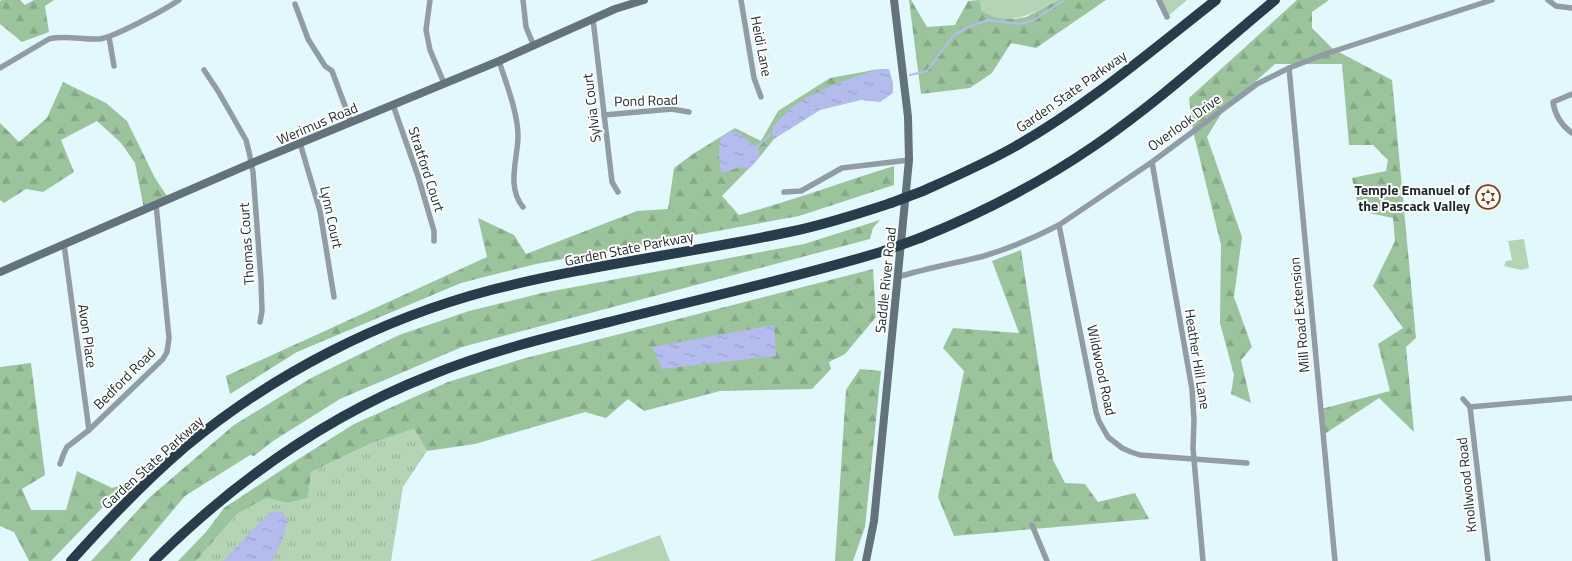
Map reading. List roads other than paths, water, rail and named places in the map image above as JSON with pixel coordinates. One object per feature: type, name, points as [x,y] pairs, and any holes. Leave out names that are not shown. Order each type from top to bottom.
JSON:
[{"type":"highway","name":"Garden State Parkway","points":[[71,561],[143,485],[185,448],[219,421],[299,369],[391,324],[439,306],[489,291],[573,272],[791,232],[825,224],[922,191],[1015,146],[1059,119],[1101,90],[1216,0]]},
{"type":"highway","points":[[154,561],[224,497],[279,456],[337,420],[398,388],[430,375],[527,343],[884,251],[920,238],[1008,199],[1095,145],[1150,104],[1275,0]]},
{"type":"highway","points":[[67,561],[88,542]]},
{"type":"main road","name":"Werimus Road","points":[[0,272],[252,163],[499,61],[533,44],[615,9],[644,0]]},
{"type":"main road","name":"Saddle River Road","points":[[866,561],[874,521],[909,160],[908,116],[894,0]]},
{"type":"street","points":[[0,68],[49,39],[58,37],[100,39],[179,0]]},
{"type":"street","points":[[430,0],[426,30],[430,50],[444,83]]},
{"type":"street","points":[[523,0],[526,27],[533,44]]},
{"type":"street","name":"Heidi Lane","points":[[741,0],[754,78],[761,97]]},
{"type":"street","points":[[1159,0],[1167,17]]},
{"type":"street","name":"Overlook Drive","points":[[898,277],[1006,249],[1059,225],[1152,162],[1258,84],[1289,68],[1325,54],[1492,0]]},
{"type":"street","points":[[1548,0],[1556,6],[1572,8]]},
{"type":"street","points":[[295,4],[308,39],[325,66],[332,71],[351,122]]},
{"type":"street","name":"Sylvia Court","points":[[593,19],[612,182],[618,192]]},
{"type":"street","points":[[109,36],[114,66]]},
{"type":"street","points":[[499,61],[518,134],[514,169],[515,184],[518,201],[523,207]]},
{"type":"street","name":"Mill Road Extension","points":[[1289,68],[1335,561]]},
{"type":"street","name":"Thomas Court","points":[[204,70],[246,140],[252,163],[261,280],[262,312],[260,322]]},
{"type":"street","points":[[1572,94],[1553,102],[1559,120],[1572,133]]},
{"type":"street","name":"Stratford Court","points":[[393,105],[418,176],[434,230],[434,242]]},
{"type":"street","name":"Pond Road","points":[[604,115],[672,108],[689,112]]},
{"type":"street","name":"Lynn Court","points":[[300,143],[320,211],[334,297]]},
{"type":"street","points":[[784,192],[801,191],[842,168],[909,160]]},
{"type":"street","name":"Heather Hill Lane","points":[[1152,162],[1192,389],[1194,412],[1192,448],[1202,561]]},
{"type":"street","name":"Bedford Road","points":[[60,464],[67,448],[89,430],[163,359],[167,352],[169,338],[156,204]]},
{"type":"street","name":"Wildwood Road","points":[[1059,225],[1096,412],[1103,430],[1114,443],[1140,455],[1247,463]]},
{"type":"street","name":"Avon Place","points":[[64,244],[89,430]]},
{"type":"street","points":[[1463,399],[1470,407],[1572,398]]},
{"type":"street","name":"Knollwood Road","points":[[1470,407],[1488,561]]},
{"type":"street","points":[[1032,525],[1047,561]]},
{"type":"water","points":[[879,69],[889,69],[893,83],[893,93],[880,102],[861,100],[820,110],[774,139],[773,127],[784,115],[808,97],[835,84]]},
{"type":"water","points":[[733,131],[739,133],[756,147],[759,151],[759,156],[749,169],[740,167],[722,173],[719,155],[721,137]]},
{"type":"water","points":[[774,325],[776,356],[662,369],[652,347]]},
{"type":"water","points":[[275,511],[283,512],[288,521],[282,541],[272,561],[223,561],[267,515]]},
{"type":"waterway","points":[[910,75],[927,71],[954,35],[969,27],[987,20],[1019,24],[1034,20],[1064,0]]},
{"type":"waterway","points":[[756,148],[774,131]]},
{"type":"place","name":"Temple Emanuel of the Pascack Valley","points":[[1488,197]]}]
